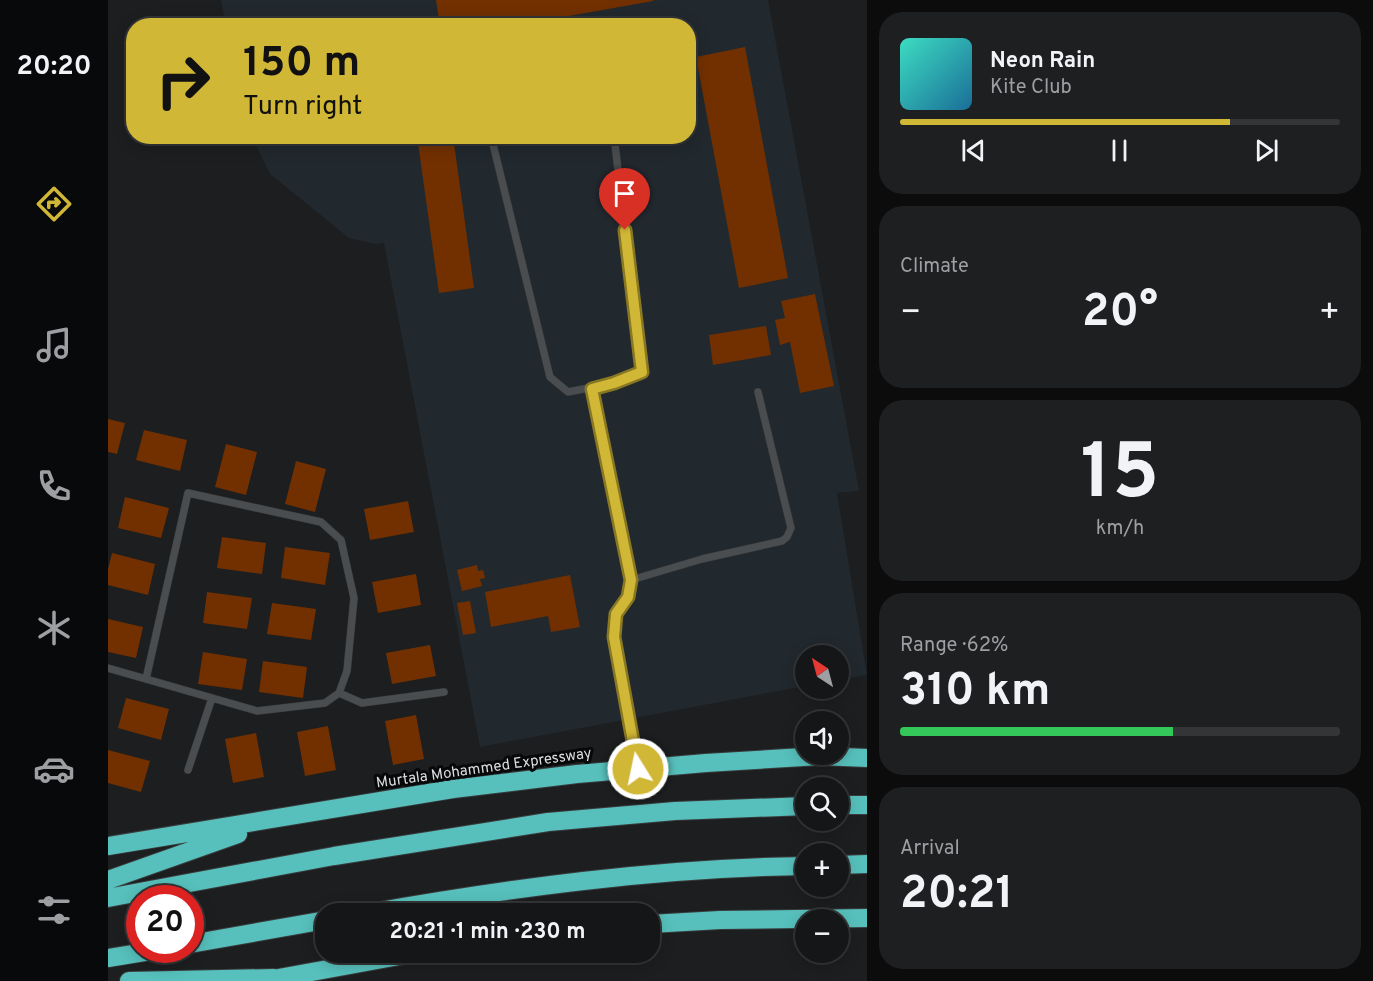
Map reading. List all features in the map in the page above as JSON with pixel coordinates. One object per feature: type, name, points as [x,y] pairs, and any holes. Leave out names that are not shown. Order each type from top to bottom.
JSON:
[{"type":"highway","name":"Murtala Mohammed Expressway","points":[[108,846],[453,789],[577,774],[820,756],[867,758]]},
{"type":"highway","points":[[849,805],[867,805]]},
{"type":"highway","points":[[108,898],[334,856],[548,822],[675,811],[795,806]]},
{"type":"highway","points":[[108,880],[282,818]]},
{"type":"highway","points":[[849,865],[867,864]]},
{"type":"highway","points":[[432,903],[564,882],[745,867],[795,866]]},
{"type":"highway","points":[[660,923],[720,920],[867,918]]},
{"type":"highway","points":[[204,942],[315,922]]},
{"type":"highway","points":[[108,958],[126,955]]},
{"type":"highway","points":[[129,981],[270,980],[362,963]]},
{"type":"lane","points":[[493,144],[550,377],[568,392],[592,389],[642,372],[615,144]]},
{"type":"lane","points":[[592,389],[631,580],[628,597],[616,614],[614,637],[638,769]]},
{"type":"lane","points":[[631,580],[702,560],[782,542],[787,537],[791,528],[758,392]]},
{"type":"lane","points":[[108,668],[146,679],[257,711],[325,703],[339,693],[346,671],[354,598],[340,540],[321,522],[188,493],[146,679]]},
{"type":"lane","points":[[339,693],[362,703],[444,692]]},
{"type":"lane","points":[[188,770],[212,698]]},
{"type":"shaded area","points":[[221,0],[768,0],[859,491],[837,493],[867,675],[849,678],[849,645],[795,645],[795,688],[480,747],[384,243],[375,244],[349,238],[270,174],[255,144],[696,144],[696,18],[225,18]]},
{"type":"building","points":[[436,0],[653,0],[558,18],[439,18]]},
{"type":"building","points":[[745,47],[788,278],[739,288],[696,57]]},
{"type":"building","points":[[418,144],[454,144],[474,288],[439,293]]},
{"type":"building","points":[[815,294],[834,386],[800,393],[790,342],[780,345],[775,320],[785,318],[781,301]]},
{"type":"building","points":[[766,326],[771,355],[713,365],[709,335]]},
{"type":"building","points":[[108,419],[125,423],[117,454],[108,452]]},
{"type":"building","points":[[144,430],[187,440],[180,471],[136,460]]},
{"type":"building","points":[[226,444],[257,452],[246,495],[215,487]]},
{"type":"building","points":[[296,461],[326,469],[315,512],[285,504]]},
{"type":"building","points":[[125,497],[169,508],[161,538],[118,528]]},
{"type":"building","points":[[408,501],[414,532],[370,540],[364,509]]},
{"type":"building","points":[[222,537],[266,543],[262,574],[217,568]]},
{"type":"building","points":[[285,547],[330,553],[325,585],[281,578]]},
{"type":"building","points":[[112,553],[155,564],[148,595],[108,585],[108,569]]},
{"type":"building","points":[[477,565],[478,571],[483,570],[485,578],[480,579],[482,586],[462,591],[457,570]]},
{"type":"building","points":[[416,574],[421,605],[378,613],[372,582]]},
{"type":"building","points":[[570,575],[580,627],[551,632],[548,616],[491,627],[485,592]]},
{"type":"building","points":[[207,592],[252,598],[247,629],[203,623]]},
{"type":"building","points":[[470,601],[476,633],[463,635],[457,603]]},
{"type":"building","points":[[272,603],[316,609],[311,640],[267,634]]},
{"type":"building","points":[[108,619],[143,627],[136,658],[108,652]]},
{"type":"building","points":[[430,645],[436,676],[392,684],[386,653]]},
{"type":"building","points":[[203,652],[247,659],[242,690],[198,684]]},
{"type":"building","points":[[263,661],[307,667],[303,698],[259,692]]},
{"type":"building","points":[[126,698],[169,709],[161,740],[118,728]]},
{"type":"building","points":[[416,715],[424,759],[393,765],[385,721]]},
{"type":"building","points":[[328,726],[336,770],[305,776],[297,732]]},
{"type":"building","points":[[256,733],[264,777],[233,783],[225,739]]},
{"type":"building","points":[[108,750],[150,761],[141,792],[108,783]]},
{"type":"route","points":[[625,230],[642,372],[592,389],[631,580],[628,597],[616,614],[614,637],[638,769]]}]
